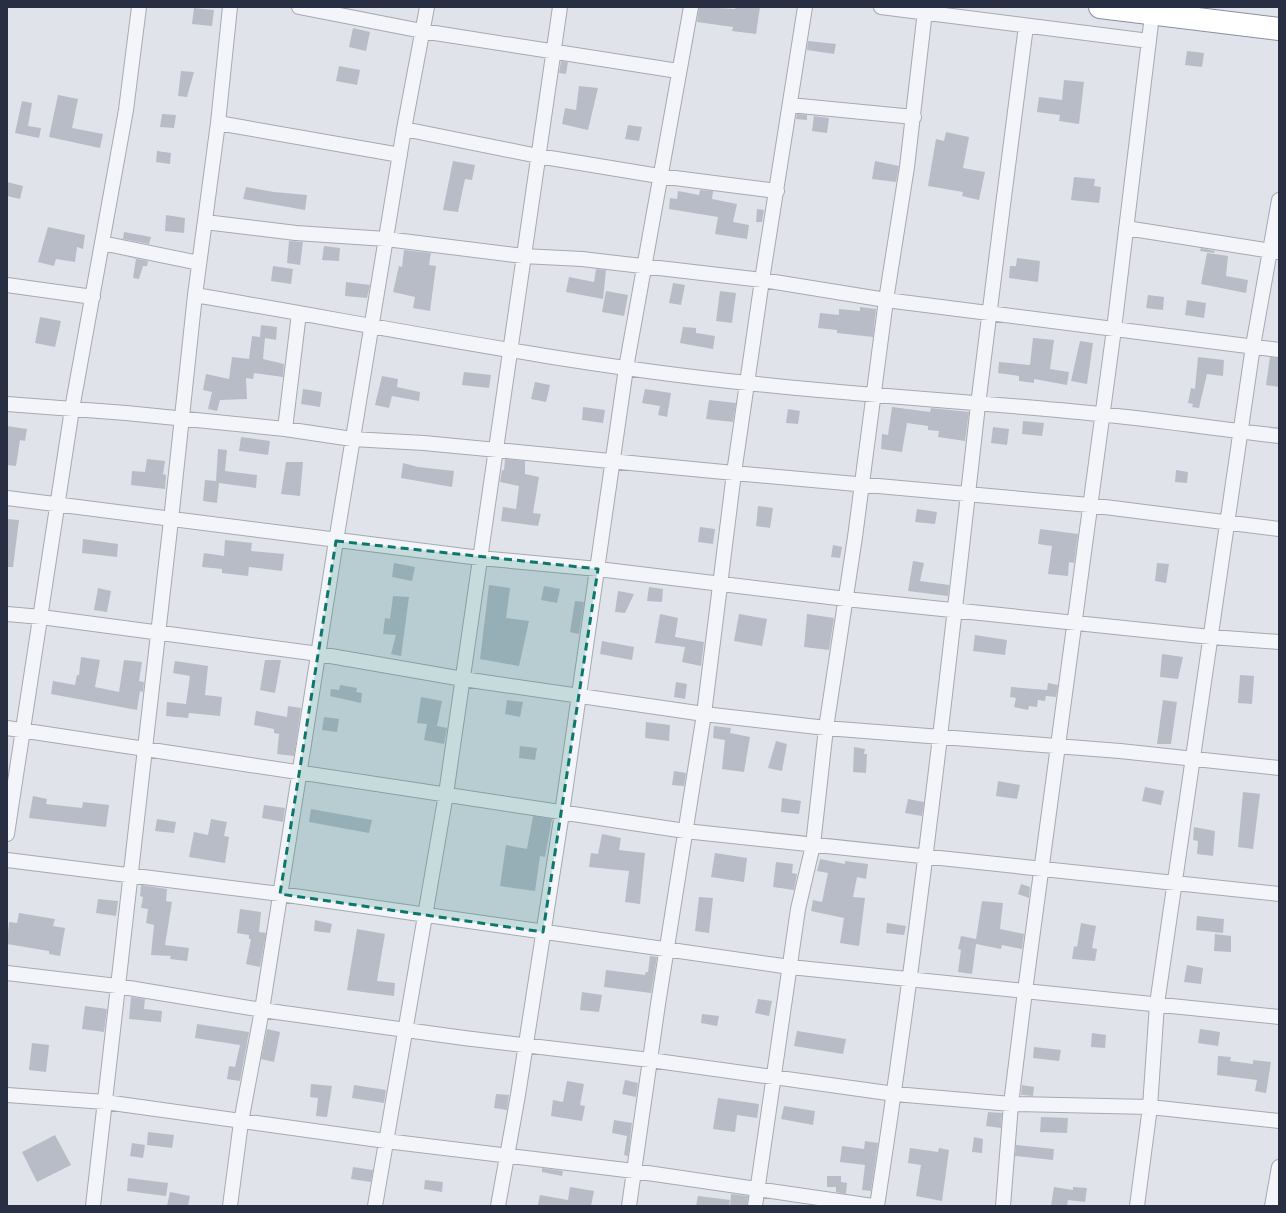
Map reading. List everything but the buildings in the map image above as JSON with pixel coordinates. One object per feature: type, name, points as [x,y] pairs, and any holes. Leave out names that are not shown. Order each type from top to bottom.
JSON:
[{"type":"highway","points":[[1100,7],[1153,10],[1279,29]]},
{"type":"highway","points":[[1226,7],[1279,14]]},
{"type":"street","points":[[7,834],[72,409],[126,110],[139,7]]},
{"type":"street","points":[[93,1206],[171,520],[180,420],[218,123],[230,7]]},
{"type":"street","points":[[299,7],[422,31],[553,53],[678,71]]},
{"type":"street","points":[[230,1206],[241,1122],[262,1010],[352,439],[426,7]]},
{"type":"street","points":[[375,1206],[446,794],[509,350],[560,7]]},
{"type":"street","points":[[498,1206],[526,1046],[542,932],[562,813],[626,368],[659,176],[691,7]]},
{"type":"street","points":[[629,1206],[650,1060],[704,714],[734,473],[762,280],[805,7]]},
{"type":"street","points":[[881,7],[925,11],[1026,26],[1149,40]]},
{"type":"street","points":[[1003,1206],[1011,1104],[1040,870],[1114,329],[1153,10]]},
{"type":"street","points":[[755,1206],[798,909],[812,845],[826,728],[846,599],[886,300],[914,117],[925,11]]},
{"type":"street","points":[[877,1206],[894,1094],[941,737],[979,403],[1026,26]]},
{"type":"street","points":[[790,105],[914,117]]},
{"type":"street","points":[[218,123],[400,155]]},
{"type":"street","points":[[404,129],[538,156],[659,176],[777,191]]},
{"type":"street","points":[[1137,1206],[1150,1107],[1157,1004],[1253,346],[1275,252],[1279,200]]},
{"type":"street","points":[[205,222],[296,233],[386,239],[523,256],[582,259],[762,280],[886,300],[1279,350]]},
{"type":"street","points":[[1126,228],[1275,252]]},
{"type":"street","points":[[102,243],[199,263]]},
{"type":"street","points":[[7,285],[93,297]]},
{"type":"street","points":[[195,295],[372,327],[626,368],[747,383],[1102,414],[1279,436]]},
{"type":"street","points":[[284,429],[299,313]]},
{"type":"street","points":[[7,404],[284,429],[352,439],[496,449],[734,473],[1089,505],[1279,528]]},
{"type":"street","points":[[7,498],[336,541],[480,558],[598,569],[846,599],[956,609],[1211,637],[1279,642]]},
{"type":"street","points":[[7,614],[41,617],[319,654],[463,679],[704,714],[826,728],[1057,746],[1192,758],[1279,768]]},
{"type":"street","points":[[7,728],[685,831],[1040,870],[1279,894]]},
{"type":"street","points":[[7,860],[130,877],[280,894],[425,916],[790,967],[1279,1017]]},
{"type":"street","points":[[7,973],[117,986],[262,1010],[526,1046],[773,1076],[894,1094],[1011,1104],[1150,1107],[1279,1121]]},
{"type":"street","points":[[7,1095],[105,1102],[386,1141],[507,1154],[634,1171],[873,1206]]},
{"type":"street","points":[[1272,1206],[1279,1167]]},
{"type":"highlighted area","points":[[336,541],[598,569],[543,932],[280,894]]}]
